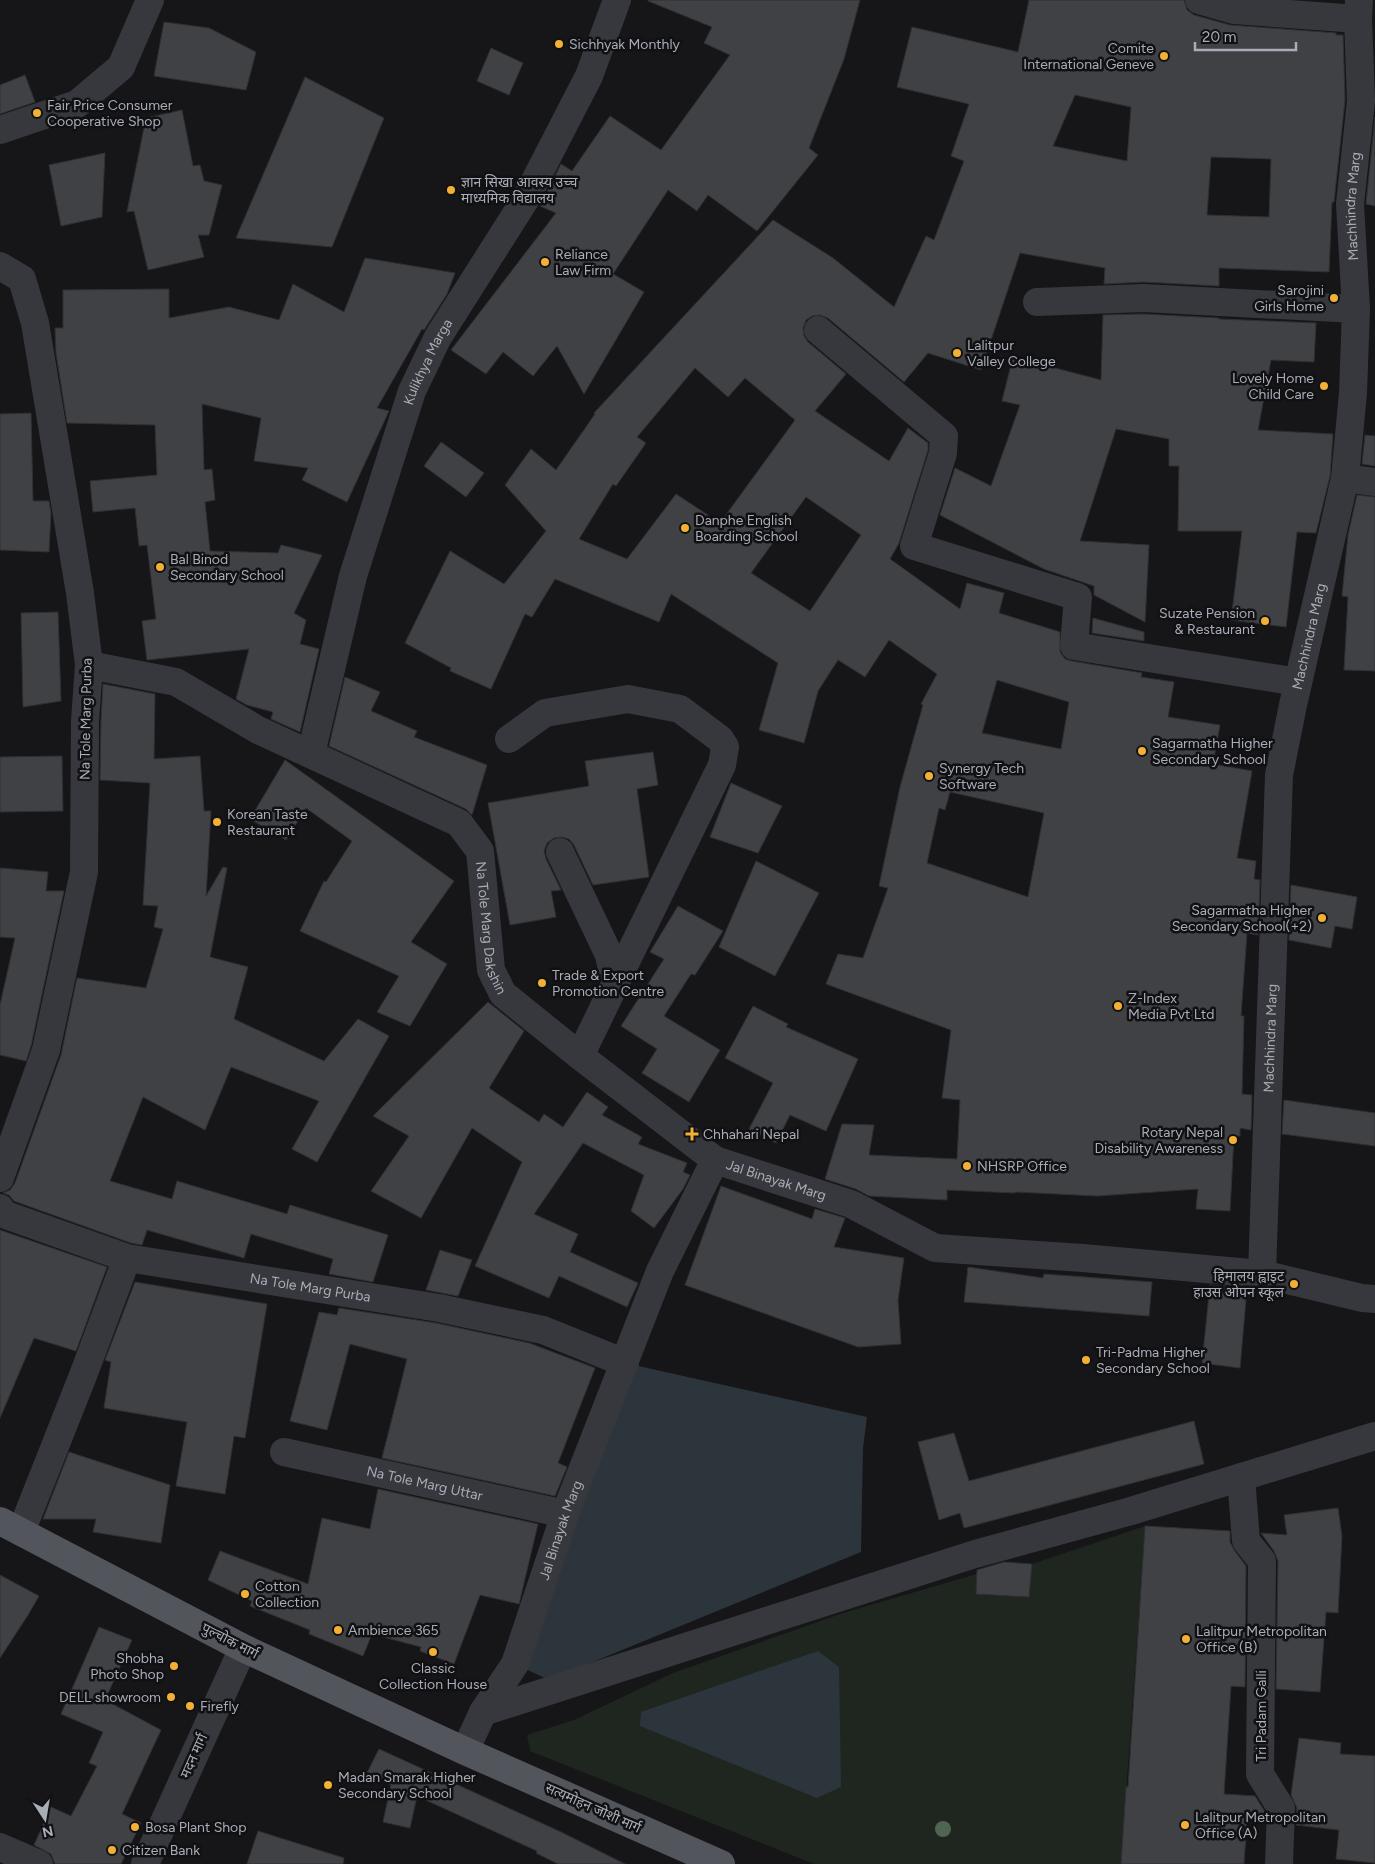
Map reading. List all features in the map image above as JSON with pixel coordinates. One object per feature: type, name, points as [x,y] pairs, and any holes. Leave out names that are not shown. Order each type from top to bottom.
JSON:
[{"type":"main road","name":"पुल्चोक मार्ग","points":[[11,1527],[243,1648],[465,1751]]},
{"type":"main road","name":"सत्यमोहन जोशी मार्ग","points":[[465,1751],[721,1864]]},
{"type":"street","points":[[0,130],[77,104],[121,67],[150,0]]},
{"type":"street","name":"Kulikhya Marga","points":[[311,754],[353,576],[412,391],[438,337],[530,191],[589,76],[617,0]]},
{"type":"street","points":[[1199,0],[1234,10],[1358,10]]},
{"type":"street","name":"Machhindra Marg","points":[[1262,1274],[1279,775],[1298,682],[1345,478],[1353,393],[1356,309],[1350,204],[1368,101],[1358,10]]},
{"type":"street","name":"Na Tole Marg Purba","points":[[0,266],[22,279],[35,323],[80,593],[89,665],[85,721],[84,872],[46,1050],[0,1178]]},
{"type":"street","points":[[1037,302],[1143,298],[1356,309]]},
{"type":"street","points":[[818,330],[944,436],[943,453],[914,546],[1078,597],[1074,646],[1298,682]]},
{"type":"street","points":[[1345,478],[1375,482]]},
{"type":"street","name":"Na Tole Marg Dakshin","points":[[89,665],[176,682],[258,730],[459,822],[480,851],[491,970],[503,994],[715,1160]]},
{"type":"street","points":[[509,739],[545,713],[628,698],[680,709],[720,739],[725,747],[722,766],[580,1056]]},
{"type":"street","points":[[560,852],[609,955],[615,984]]},
{"type":"street","name":"Jal Binayak Marg","points":[[465,1751],[483,1712],[515,1664],[565,1514],[660,1271],[715,1160],[851,1204],[935,1248],[1083,1258],[1262,1274],[1362,1298],[1375,1299]]},
{"type":"street","name":"Na Tole Marg Purba","points":[[0,1208],[4,1214],[127,1258],[439,1308],[543,1330],[625,1363]]},
{"type":"street","points":[[11,1527],[84,1373],[127,1258]]},
{"type":"street","points":[[483,1712],[975,1554],[1131,1511],[1375,1436]]},
{"type":"street","name":"Na Tole Marg Uttar","points":[[284,1452],[565,1514]]},
{"type":"street","name":"Tri Padam Galli","points":[[1241,1477],[1246,1541],[1262,1561],[1260,1774],[1281,1808],[1279,1864]]},
{"type":"street","name":"मदन मार्ग","points":[[145,1864],[243,1648]]},
{"type":"street","points":[[0,1847],[39,1864]]},
{"type":"shaded area","points":[[625,1363],[867,1417],[863,1448],[861,1552],[549,1680],[515,1664]]},
{"type":"shaded area","points":[[1145,1526],[1121,1864],[814,1864],[530,1751],[527,1735],[574,1720],[673,1673],[843,1613],[977,1574],[976,1594],[1029,1597],[1032,1564]]},
{"type":"shaded area","points":[[818,1651],[839,1667],[841,1787],[817,1798],[640,1726],[641,1712]]},
{"type":"building","points":[[648,0],[860,0],[844,59],[809,148],[818,155],[757,231],[708,195],[697,211],[668,190],[613,274],[644,292],[584,394],[557,346],[533,376],[503,352],[486,374],[451,350],[556,213],[540,206],[561,164],[572,171],[610,116],[661,150],[730,55],[704,43],[712,27]]},
{"type":"building","points":[[1029,0],[1184,0],[1187,10],[1194,15],[1230,25],[1343,35],[1345,100],[1334,202],[1332,202],[1329,272],[1219,268],[1219,286],[1144,282],[1104,284],[1105,268],[1020,253],[981,370],[928,353],[904,382],[828,318],[820,315],[812,316],[806,320],[803,328],[804,336],[808,342],[846,374],[815,411],[889,461],[908,428],[928,443],[928,450],[899,543],[890,559],[960,609],[967,583],[1004,593],[999,613],[1060,632],[1060,652],[1065,659],[1142,673],[1141,677],[1174,682],[1168,717],[1220,725],[1213,764],[1252,771],[1237,858],[1256,861],[1254,879],[1260,880],[1258,935],[1247,933],[1241,1016],[1244,1016],[1242,1094],[1252,1095],[1251,1130],[1240,1128],[1240,1136],[1234,1136],[1230,1211],[1196,1209],[1198,1189],[1097,1196],[947,1190],[947,1200],[869,1196],[856,1189],[825,1179],[842,1124],[874,1125],[869,1155],[957,1159],[960,1100],[942,1098],[951,1030],[826,984],[838,954],[863,958],[888,888],[879,886],[900,787],[923,705],[921,704],[937,674],[889,640],[865,677],[838,660],[818,691],[804,743],[759,730],[778,663],[671,594],[659,622],[555,579],[532,617],[525,614],[491,689],[450,671],[451,668],[405,643],[450,551],[504,584],[546,531],[505,485],[531,449],[556,470],[594,413],[773,220],[833,258],[894,307],[926,236],[934,240],[964,161],[951,156],[969,104],[897,87],[912,27],[1018,52]],"holes":[[[1075,95],[1131,107],[1127,161],[1053,146]],[[1211,157],[1271,159],[1269,217],[1207,215]],[[695,368],[728,397],[745,378],[795,420],[720,523],[676,494],[627,559],[579,539],[613,484],[616,486],[646,443],[637,437]],[[806,497],[861,535],[810,611],[751,573]],[[997,680],[1069,702],[1061,749],[982,733]],[[950,792],[1044,813],[1028,897],[927,863],[939,808],[945,810]]]},
{"type":"building","points":[[164,22],[209,28],[256,52],[246,90],[154,76]]},
{"type":"building","points":[[491,48],[523,63],[509,95],[477,81]]},
{"type":"building","points":[[25,75],[35,102],[0,114],[0,85]]},
{"type":"building","points":[[305,77],[384,118],[332,247],[236,238]]},
{"type":"building","points":[[182,110],[193,166],[200,165],[204,181],[222,185],[209,235],[198,235],[204,257],[148,270],[134,211],[127,212],[146,118]]},
{"type":"building","points":[[1375,117],[1375,206],[1366,204]]},
{"type":"building","points":[[105,153],[102,217],[61,226],[49,165]]},
{"type":"building","points":[[365,258],[455,273],[447,294],[424,330],[422,329],[377,408],[389,411],[347,502],[302,480],[308,468],[254,461],[261,418],[202,404],[204,470],[212,469],[215,500],[205,502],[210,551],[278,553],[281,545],[322,555],[294,613],[306,620],[300,644],[319,649],[300,732],[271,719],[273,712],[247,705],[236,699],[249,649],[147,660],[142,621],[156,619],[147,545],[139,546],[135,508],[93,512],[90,481],[157,475],[155,425],[67,423],[56,353],[55,328],[63,328],[63,290],[169,289],[169,318],[229,307],[279,320],[293,284],[344,312]]},
{"type":"building","points":[[1143,314],[1316,323],[1314,362],[1271,360],[1258,430],[1333,434],[1330,476],[1316,533],[1297,532],[1286,627],[1231,620],[1242,531],[1178,531],[1179,466],[1169,466],[1169,439],[1116,429],[1080,541],[1149,545],[1145,622],[1094,595],[1094,586],[1044,569],[940,515],[955,468],[991,486],[1020,405],[1002,401],[1013,357],[1101,380],[1103,315]]},
{"type":"building","points":[[31,413],[33,501],[49,501],[51,513],[49,552],[0,550],[0,414]]},
{"type":"building","points":[[1365,435],[1375,436],[1375,466],[1362,464]]},
{"type":"building","points":[[441,442],[484,473],[466,497],[424,466]]},
{"type":"building","points":[[1357,495],[1375,497],[1375,671],[1344,670],[1348,597],[1342,596],[1348,535]]},
{"type":"building","points":[[58,612],[61,701],[23,707],[21,613]]},
{"type":"building","points":[[1093,618],[1144,632],[1144,641],[1092,633]]},
{"type":"building","points":[[345,677],[380,692],[371,711],[417,731],[414,737],[487,765],[472,815],[466,809],[329,746]]},
{"type":"building","points":[[103,684],[155,694],[154,759],[200,756],[204,811],[211,811],[206,896],[223,867],[227,868],[210,957],[248,967],[234,1019],[324,1061],[358,1019],[389,1036],[317,1162],[292,1149],[319,1101],[231,1067],[205,1130],[143,1097],[110,1181],[172,1199],[177,1181],[287,1214],[290,1205],[388,1235],[373,1282],[329,1274],[333,1259],[251,1234],[244,1258],[147,1230],[142,1245],[131,1243],[14,1201],[9,1195],[3,1193],[10,1190],[15,1183],[61,1055],[77,978],[146,988],[163,929],[154,927],[158,906],[143,905],[150,783],[100,780]]},
{"type":"building","points":[[653,752],[658,785],[637,789],[649,877],[593,885],[574,845],[569,839],[562,837],[554,838],[547,843],[544,851],[561,890],[551,891],[556,917],[510,925],[488,803],[589,786],[585,761]]},
{"type":"building","points":[[62,756],[63,811],[0,812],[0,757]]},
{"type":"building","points":[[285,760],[454,881],[411,942],[447,964],[410,1026],[377,1012],[399,976],[300,931],[324,881],[326,882],[352,841],[306,808],[286,840],[250,819]]},
{"type":"building","points":[[731,783],[782,806],[758,853],[710,837]]},
{"type":"building","points":[[756,861],[819,893],[775,976],[719,947]]},
{"type":"building","points":[[0,868],[48,872],[46,891],[64,891],[31,1046],[26,1061],[0,1055],[0,1005],[15,938],[0,937]]},
{"type":"building","name":"Sagarmatha Higher Secondary School(+2)","points":[[1291,885],[1357,897],[1352,929],[1335,926],[1331,948],[1289,940]]},
{"type":"building","points":[[678,906],[723,931],[695,975],[691,974],[664,1016],[720,1050],[689,1102],[642,1073],[657,1049],[621,1026],[664,959],[650,952]]},
{"type":"building","points":[[488,1002],[524,1031],[489,1088],[539,1122],[544,1114],[563,1127],[587,1092],[608,1107],[602,1115],[642,1137],[638,1144],[687,1163],[683,1172],[690,1175],[683,1189],[654,1228],[631,1211],[644,1175],[583,1143],[534,1214],[578,1234],[570,1252],[638,1283],[627,1307],[559,1276],[549,1298],[475,1266],[522,1162],[472,1128],[421,1218],[371,1191],[409,1136],[373,1116]]},
{"type":"building","points":[[753,1006],[788,1024],[786,1027],[858,1059],[826,1131],[790,1115],[776,1143],[749,1129],[773,1083],[725,1058]]},
{"type":"building","points":[[1284,1100],[1375,1113],[1375,1146],[1282,1134]]},
{"type":"building","points":[[721,1186],[812,1219],[815,1209],[845,1218],[834,1247],[904,1258],[898,1300],[901,1344],[858,1347],[685,1285]]},
{"type":"building","points":[[0,1230],[107,1267],[76,1351],[34,1338],[0,1418]]},
{"type":"building","points":[[440,1250],[472,1260],[458,1296],[426,1290]]},
{"type":"building","points":[[968,1267],[1043,1278],[1044,1274],[1152,1282],[1149,1316],[964,1302]]},
{"type":"building","points":[[135,1282],[267,1304],[245,1438],[234,1436],[225,1494],[176,1486],[187,1422],[104,1408],[111,1362],[105,1360]]},
{"type":"building","points":[[1210,1285],[1247,1288],[1240,1368],[1202,1363]]},
{"type":"building","points":[[339,1308],[436,1323],[529,1343],[595,1368],[558,1463],[567,1467],[555,1496],[382,1458],[407,1359],[350,1344],[327,1430],[290,1421],[319,1312],[337,1315]]},
{"type":"building","points":[[1194,1421],[1204,1464],[964,1528],[960,1513],[939,1520],[918,1442],[954,1433],[969,1481]]},
{"type":"building","points":[[69,1452],[170,1485],[161,1543],[93,1532],[96,1519],[43,1519]]},
{"type":"building","points":[[378,1489],[538,1524],[519,1604],[480,1595],[454,1664],[420,1651],[421,1647],[372,1634],[363,1656],[309,1634],[310,1630],[250,1606],[252,1601],[208,1580],[220,1551],[308,1584],[322,1518],[370,1529]]},
{"type":"building","points":[[1338,1508],[1342,1536],[1338,1613],[1326,1612],[1320,1692],[1276,1689],[1278,1561],[1274,1551],[1261,1533],[1287,1535],[1284,1515]]},
{"type":"building","points":[[1145,1526],[1230,1531],[1230,1542],[1246,1566],[1245,1687],[1231,1686],[1224,1794],[1255,1796],[1265,1812],[1265,1821],[1247,1819],[1244,1864],[1121,1864],[1126,1787],[1128,1787]]},
{"type":"building","points":[[1004,1562],[1032,1564],[1029,1597],[976,1594],[977,1570]]},
{"type":"building","points":[[0,1575],[39,1596],[0,1658]]},
{"type":"building","points":[[99,1627],[132,1640],[105,1700],[161,1730],[122,1814],[141,1823],[121,1864],[55,1864],[51,1854],[34,1845],[51,1807],[71,1816],[97,1766],[89,1763],[103,1732],[61,1714]]},
{"type":"building","points":[[1299,1738],[1341,1743],[1340,1754],[1375,1756],[1375,1863],[1336,1859],[1339,1830],[1296,1825],[1297,1808],[1291,1795]]},
{"type":"building","points":[[379,1749],[561,1832],[625,1864],[558,1864],[536,1853],[537,1851],[417,1796],[410,1828],[383,1822],[391,1785],[367,1773]]},
{"type":"building","points":[[258,1831],[344,1858],[343,1864],[247,1864]]},
{"type":"place","name":"Sichhyak Monthly","points":[[559,44]]},
{"type":"place","name":"Comite International Geneve","points":[[1164,56]]},
{"type":"place","name":"Fair Price Consumer Cooperative Shop","points":[[37,113]]},
{"type":"place","name":"ज्ञान सिखा आवस्य उच्च माध्यमिक विद्यालय","points":[[451,190]]},
{"type":"place","name":"Reliance Law Firm","points":[[545,262]]},
{"type":"place","name":"Sarojini Girls Home","points":[[1334,298]]},
{"type":"place","name":"Lalitpur Valley College","points":[[957,353]]},
{"type":"place","name":"Lovely Home Child Care","points":[[1324,386]]},
{"type":"place","name":"Danphe English Boarding School","points":[[685,528]]},
{"type":"place","name":"Bal Binod Secondary School","points":[[160,567]]},
{"type":"place","name":"Suzate Pension & Restaurant","points":[[1265,621]]},
{"type":"place","name":"Sagarmatha Higher Secondary School","points":[[1142,751]]},
{"type":"place","name":"Synergy Tech Software","points":[[929,776]]},
{"type":"place","name":"Korean Taste Restaurant","points":[[217,822]]},
{"type":"place","name":"Sagarmatha Higher Secondary School(+2)","points":[[1322,918]]},
{"type":"place","name":"Trade & Export Promotion Centre","points":[[542,983]]},
{"type":"place","name":"Z-Index Media Pvt Ltd","points":[[1118,1006]]},
{"type":"place","name":"Chhahari Nepal","points":[[692,1134]]},
{"type":"place","name":"Rotary Nepal Disability Awareness","points":[[1233,1140]]},
{"type":"place","name":"NHSRP Office","points":[[967,1166]]},
{"type":"place","name":"हिमालय ह्वाइट हाउस ओपन स्कूल","points":[[1294,1284]]},
{"type":"place","name":"Tri-Padma Higher Secondary School","points":[[1086,1360]]},
{"type":"place","name":"Cotton Collection","points":[[245,1594]]},
{"type":"place","name":"Ambience 365","points":[[338,1630]]},
{"type":"place","name":"Lalitpur Metropolitan Office (B)","points":[[1186,1639]]},
{"type":"place","name":"Classic Collection House","points":[[433,1652]]},
{"type":"place","name":"Shobha Photo Shop","points":[[174,1666]]},
{"type":"place","name":"DELL showroom","points":[[171,1697]]},
{"type":"place","name":"Firefly","points":[[190,1706]]},
{"type":"place","name":"Madan Smarak Higher Secondary School","points":[[328,1785]]},
{"type":"place","name":"Lalitpur Metropolitan Office (A)","points":[[1185,1825]]},
{"type":"place","name":"Bosa Plant Shop","points":[[135,1827]]},
{"type":"place","name":"Citizen Bank","points":[[112,1850]]}]
